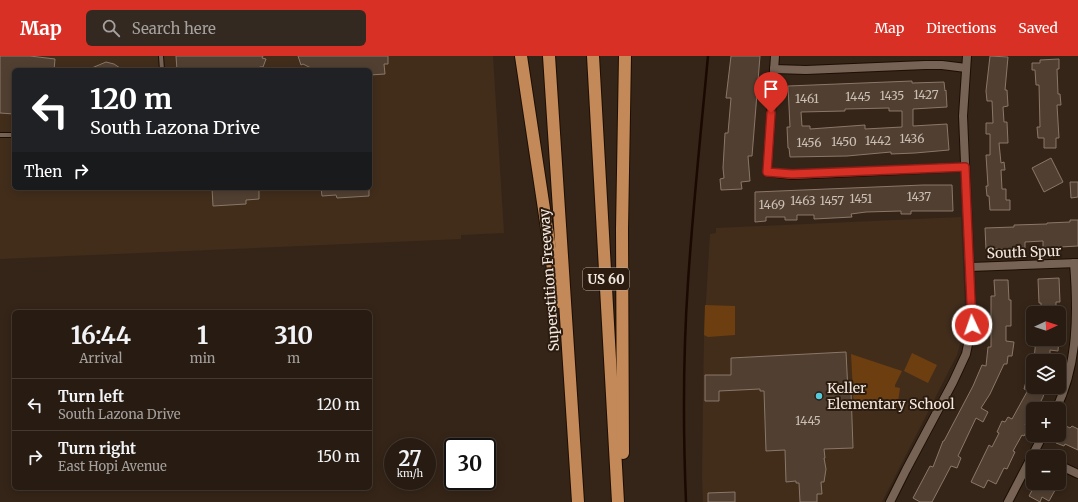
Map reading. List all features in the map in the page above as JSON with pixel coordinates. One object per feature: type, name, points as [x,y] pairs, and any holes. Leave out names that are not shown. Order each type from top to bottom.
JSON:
[{"type":"highway","points":[[521,56],[571,388]]},
{"type":"highway","name":"Superstition Freeway","points":[[549,56],[578,502]]},
{"type":"highway","name":"US 60","points":[[593,56],[618,502]]},
{"type":"highway","points":[[623,502],[622,228],[625,56]]},
{"type":"street","points":[[775,56],[767,172],[792,174],[965,167]]},
{"type":"street","points":[[890,502],[953,382],[966,354],[972,325],[963,116],[967,56]]},
{"type":"street","points":[[774,69],[806,70],[925,65],[942,65],[966,68]]},
{"type":"street","points":[[1059,402],[1068,380],[1072,358],[1077,301],[1076,263]]},
{"type":"street","name":"South Spur","points":[[970,267],[1076,263]]},
{"type":"street","points":[[1008,502],[1026,468]]},
{"type":"street","points":[[1066,468],[1078,474]]},
{"type":"lane","points":[[161,56],[162,68]]},
{"type":"lane","points":[[0,135],[12,136]]},
{"type":"shaded area","points":[[0,56],[493,56],[504,233],[461,235],[461,239],[0,259]]},
{"type":"shaded area","name":"Keller Elementary School","points":[[961,217],[965,307],[963,334],[957,355],[882,502],[703,502],[704,335],[710,234],[716,233],[716,228]]},
{"type":"shaded area","points":[[705,305],[735,306],[735,335],[708,337],[704,335]]},
{"type":"shaded area","points":[[912,353],[937,365],[928,383],[904,371]]},
{"type":"shaded area","points":[[851,354],[902,371],[895,385],[895,387],[900,388],[897,409],[854,411]]},
{"type":"building","points":[[0,56],[30,56],[55,59],[54,68],[12,68],[12,114],[0,113]]},
{"type":"building","points":[[176,56],[263,56],[262,58],[266,59],[263,67],[258,68],[177,68]]},
{"type":"building","points":[[298,56],[388,56],[388,64],[384,64],[385,74],[372,75],[372,68],[311,68],[303,64],[301,65]]},
{"type":"building","points":[[731,56],[760,56],[752,156],[748,156],[750,181],[741,182],[742,189],[721,190],[720,179],[724,178],[723,168],[725,133],[728,133],[731,98],[726,98]]},
{"type":"building","points":[[990,56],[1008,57],[1005,90],[1007,90],[1008,106],[1003,107],[1004,122],[1007,122],[1008,143],[999,143],[1001,163],[1004,162],[1005,170],[1001,170],[1002,189],[1006,189],[1006,200],[1010,200],[1010,210],[990,210],[989,196],[987,196],[986,186],[988,186],[986,155],[990,155],[990,134],[986,134],[986,123],[993,123],[992,101],[987,101],[986,91]]},
{"type":"building","points":[[1059,59],[1059,69],[1057,69],[1058,94],[1060,94],[1061,105],[1057,105],[1059,138],[1056,138],[1056,148],[1044,148],[1044,138],[1038,138],[1037,127],[1040,127],[1039,85],[1036,85],[1035,70],[1032,70],[1032,63],[1040,63],[1040,60]]},
{"type":"building","points":[[106,62],[114,64],[120,68],[92,68]]},
{"type":"building","points":[[912,81],[912,83],[944,82],[947,107],[913,109],[913,126],[947,124],[949,150],[891,154],[891,152],[847,156],[790,157],[787,127],[790,127],[788,86]],"holes":[[[889,108],[889,111],[902,111],[902,127],[865,129],[865,125],[810,129],[810,126],[802,126],[801,112]]]},
{"type":"building","points":[[1051,158],[1063,182],[1044,192],[1032,168]]},
{"type":"building","points":[[1070,182],[1078,182],[1078,197],[1071,198]]},
{"type":"building","points":[[952,185],[953,211],[911,211],[911,214],[901,214],[901,211],[866,212],[851,214],[852,217],[814,219],[814,215],[797,215],[797,220],[785,220],[785,217],[766,217],[766,221],[755,222],[755,192]]},
{"type":"building","points":[[212,190],[259,190],[259,199],[246,200],[246,204],[213,206]]},
{"type":"building","points":[[321,190],[369,190],[369,196],[337,198],[336,195],[322,196]]},
{"type":"building","points":[[1070,220],[1078,220],[1078,246],[1043,248],[1043,241],[1025,242],[1025,248],[986,249],[985,228],[1070,222]]},
{"type":"building","points":[[1059,278],[1060,302],[1056,302],[1056,306],[1041,306],[1041,303],[1039,303],[1038,279]]},
{"type":"building","points":[[994,280],[1008,280],[1009,300],[1011,300],[1011,326],[1006,326],[1006,341],[1014,342],[1012,356],[1008,356],[1007,364],[1004,364],[990,394],[981,408],[988,412],[983,422],[976,418],[958,456],[961,458],[957,468],[951,466],[932,502],[920,502],[913,498],[930,466],[933,467],[943,441],[973,386],[982,365],[986,366],[988,347],[991,347],[991,296],[995,296]]},
{"type":"building","points":[[1035,346],[1058,346],[1058,351],[1050,350],[1050,354],[1034,354]]},
{"type":"building","points":[[846,352],[848,391],[851,391],[853,448],[824,449],[826,469],[824,482],[821,482],[822,494],[817,494],[817,502],[800,502],[799,483],[796,483],[796,481],[786,482],[785,450],[766,451],[764,391],[760,391],[760,389],[719,391],[719,401],[705,401],[705,375],[731,375],[731,358]]},
{"type":"building","points":[[1026,394],[1044,394],[1040,402],[1026,402],[1026,432],[1024,436],[1022,435],[1013,451],[1015,452],[1007,469],[1004,468],[996,484],[988,480],[984,488],[971,482],[989,445],[992,447],[999,433],[997,432],[1002,421],[1005,422],[1008,417],[1012,419]]},
{"type":"building","points":[[1066,426],[1070,428],[1072,426],[1078,429],[1078,450],[1065,444],[1064,446],[1056,443],[1066,442]]},
{"type":"building","points":[[1032,490],[1055,490],[1049,501],[1042,497],[1040,502],[1029,496]]},
{"type":"building","points":[[735,492],[735,502],[708,502],[708,493]]},
{"type":"waterway","points":[[686,502],[684,447],[686,309],[692,225],[708,56]]},
{"type":"place","name":"Keller Elementary School","points":[[819,396]]},
{"type":"route","points":[[771,113],[767,172],[792,174],[965,167],[972,325]]}]
